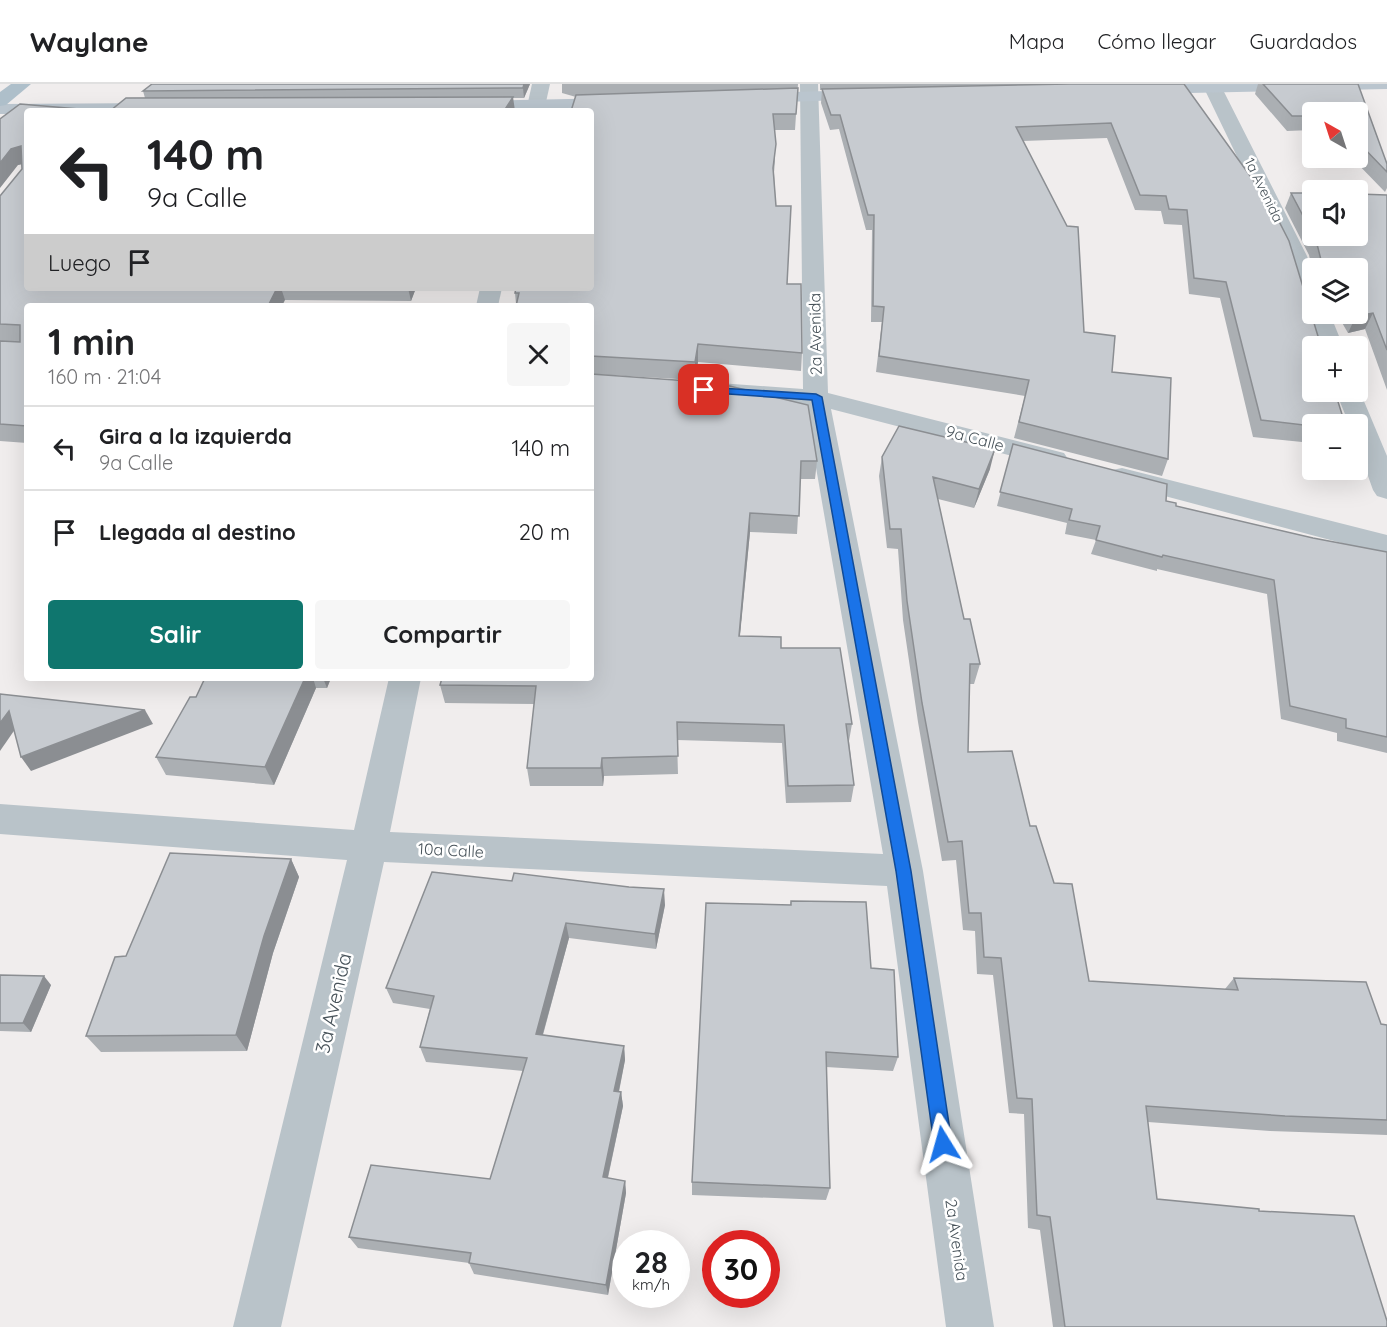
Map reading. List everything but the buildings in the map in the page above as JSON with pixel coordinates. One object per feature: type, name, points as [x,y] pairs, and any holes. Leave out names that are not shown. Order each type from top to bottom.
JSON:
[{"type":"main road","points":[[0,100],[22,84]]},
{"type":"street","points":[[536,108],[541,84]]},
{"type":"street","points":[[1130,89],[1387,84]]},
{"type":"street","name":"1a Avenida","points":[[1212,86],[1302,272]]},
{"type":"street","points":[[739,98],[810,90],[882,94]]},
{"type":"street","name":"2a Avenida","points":[[810,90],[816,397],[904,871],[970,1327]]},
{"type":"street","points":[[454,106],[536,108],[632,102]]},
{"type":"street","points":[[144,108],[180,107]]},
{"type":"street","points":[[0,109],[24,109]]},
{"type":"street","name":"9a Calle","points":[[698,390],[816,397],[1387,545]]},
{"type":"street","points":[[1353,402],[1387,490]]},
{"type":"street","name":"3a Avenida","points":[[257,1327],[369,846],[404,681]]},
{"type":"street","name":"10a Calle","points":[[0,819],[369,846],[904,871]]},
{"type":"route","points":[[704,390],[816,397],[904,871],[943,1144]]}]
